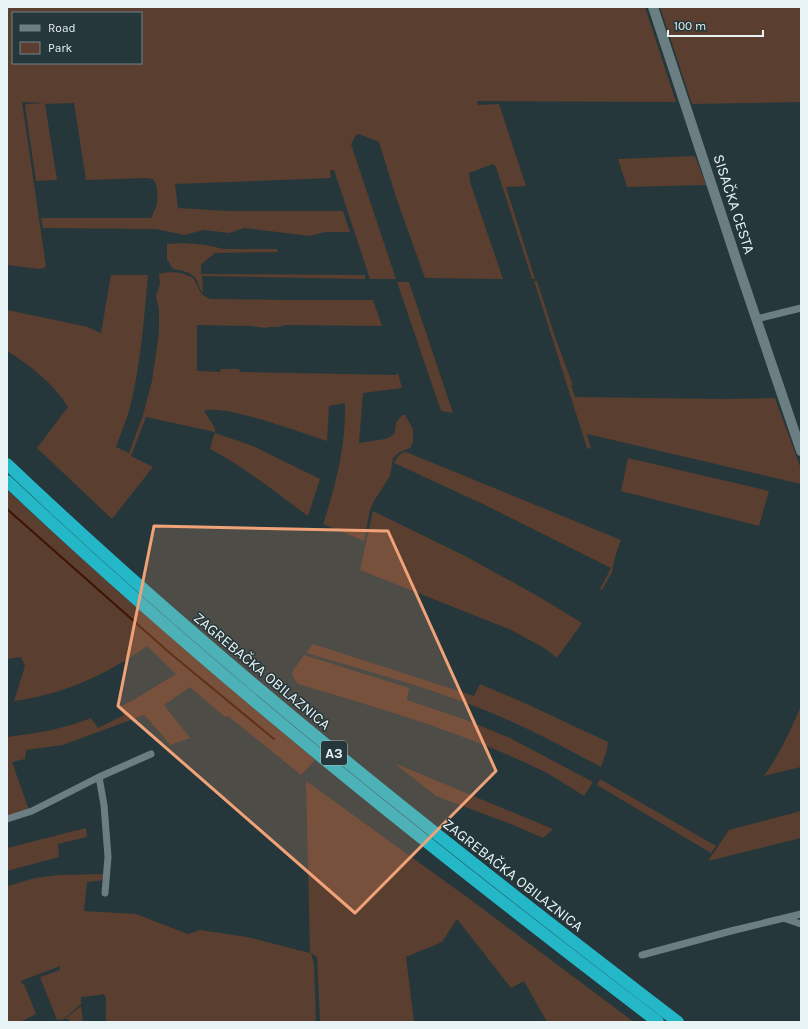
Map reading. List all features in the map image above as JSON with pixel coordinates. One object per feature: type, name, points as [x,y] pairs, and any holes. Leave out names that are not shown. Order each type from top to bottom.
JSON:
[{"type":"highway","name":"ZAGREBAČKA OBILAZNICA","points":[[7,464],[124,572],[280,708],[506,890],[678,1022]]},
{"type":"highway","name":"ZAGREBAČKA OBILAZNICA","points":[[7,481],[176,634],[273,716],[397,818],[658,1022]]},
{"type":"main road","name":"SISAČKA CESTA","points":[[653,7],[756,320],[801,450]]},
{"type":"street","points":[[756,320],[801,308]]},
{"type":"street","points":[[7,819],[32,811],[99,777],[151,754]]},
{"type":"street","points":[[99,777],[104,805],[108,857],[105,894]]},
{"type":"street","points":[[642,955],[730,931],[801,914]]},
{"type":"street","points":[[785,919],[801,924]]},
{"type":"highlighted area","points":[[154,526],[388,531],[496,771],[355,913],[118,706]]},
{"type":"green space","points":[[7,7],[645,7],[676,102],[477,101],[478,105],[499,104],[526,186],[506,187],[535,279],[532,279],[496,167],[493,164],[469,173],[470,182],[503,279],[425,278],[397,200],[379,142],[359,134],[356,135],[351,144],[396,279],[370,279],[334,170],[330,170],[331,178],[175,184],[178,208],[227,211],[343,211],[350,232],[325,232],[310,236],[244,228],[229,233],[204,230],[184,235],[156,229],[43,228],[41,218],[151,218],[157,203],[157,190],[154,181],[147,178],[86,180],[74,103],[45,104],[57,180],[36,181],[25,106],[26,104],[45,103],[22,102],[46,266],[39,269],[7,265]]},
{"type":"green space","points":[[660,7],[801,7],[801,102],[692,104]]},
{"type":"green space","points":[[695,156],[706,185],[627,187],[618,159]]},
{"type":"green space","points":[[184,243],[206,245],[224,249],[277,249],[278,252],[215,253],[201,265],[201,274],[365,275],[365,279],[202,276],[203,293],[192,275],[173,269],[167,259],[167,244]]},
{"type":"green space","points":[[168,272],[181,273],[192,277],[201,293],[211,299],[373,300],[382,326],[285,325],[265,328],[250,326],[197,325],[197,371],[220,372],[221,369],[239,369],[240,372],[396,375],[398,373],[402,388],[363,393],[359,443],[385,439],[392,436],[395,432],[396,423],[402,415],[405,415],[413,429],[413,443],[410,448],[400,452],[393,458],[390,476],[370,510],[364,541],[323,524],[332,495],[342,449],[345,403],[329,406],[327,441],[284,426],[228,411],[204,411],[215,428],[215,432],[146,417],[131,456],[153,467],[112,519],[37,448],[68,407],[49,383],[24,362],[7,351],[7,310],[88,327],[101,333],[111,275],[148,275],[142,339],[137,371],[128,414],[116,447],[129,453],[143,415],[152,381],[159,332],[159,310],[156,296],[160,284],[159,274]]},
{"type":"green space","points":[[534,281],[537,281],[556,340],[573,385],[571,385],[575,397],[726,399],[775,398],[801,469],[801,484],[587,434],[591,449],[587,448]]},
{"type":"green space","points":[[397,282],[409,282],[453,413],[441,411]]},
{"type":"green space","points":[[215,432],[253,446],[320,479],[308,516],[248,472],[210,449]]},
{"type":"green space","points":[[404,452],[621,540],[612,572],[602,590],[600,589],[611,568],[485,505],[394,463],[398,456]]},
{"type":"green space","points":[[628,458],[769,491],[759,526],[621,491]]},
{"type":"green space","points":[[7,490],[159,627],[315,760],[301,775],[228,716],[225,717],[190,687],[164,705],[190,738],[170,745],[144,715],[63,745],[26,750],[25,759],[12,762],[29,810],[7,818],[7,737],[60,728],[91,718],[98,728],[124,715],[119,707],[176,674],[147,646],[117,666],[84,682],[50,694],[14,701],[25,666],[21,657],[7,659]]},
{"type":"green space","points":[[373,511],[465,556],[536,595],[582,623],[557,658],[541,646],[511,630],[360,570]]},
{"type":"green space","points":[[313,644],[474,696],[480,684],[608,742],[601,767],[520,725],[469,704],[409,683],[306,653]]},
{"type":"green space","points":[[304,655],[409,688],[407,700],[466,720],[510,738],[593,782],[584,796],[545,772],[485,745],[423,723],[298,684],[293,677],[292,672]]},
{"type":"green space","points":[[801,706],[801,767],[764,776],[780,751]]},
{"type":"green space","points":[[394,763],[553,829],[543,838],[436,796]]},
{"type":"green space","points":[[600,779],[716,846],[711,853],[597,785]]},
{"type":"green space","points":[[306,781],[471,900],[634,1022],[547,1022],[524,981],[511,988],[457,919],[442,942],[406,957],[414,1022],[320,1022],[317,957],[311,953],[314,964],[316,1022],[106,1022],[106,997],[103,994],[81,997],[81,1004],[64,1019],[57,1020],[40,977],[60,970],[60,966],[21,981],[22,984],[24,984],[36,1014],[20,1022],[7,1022],[7,881],[8,886],[35,878],[58,875],[104,874],[104,880],[87,882],[84,911],[136,914],[188,934],[200,930],[247,937],[310,953]]},
{"type":"green space","points":[[801,811],[801,838],[708,861],[729,830]]},
{"type":"green space","points":[[86,828],[87,837],[58,844],[59,857],[7,871],[7,848]]},
{"type":"green space","points":[[81,1006],[83,1022],[71,1022],[69,1019],[65,1019]]},
{"type":"waterway","points":[[7,509],[171,654],[274,739]]}]
